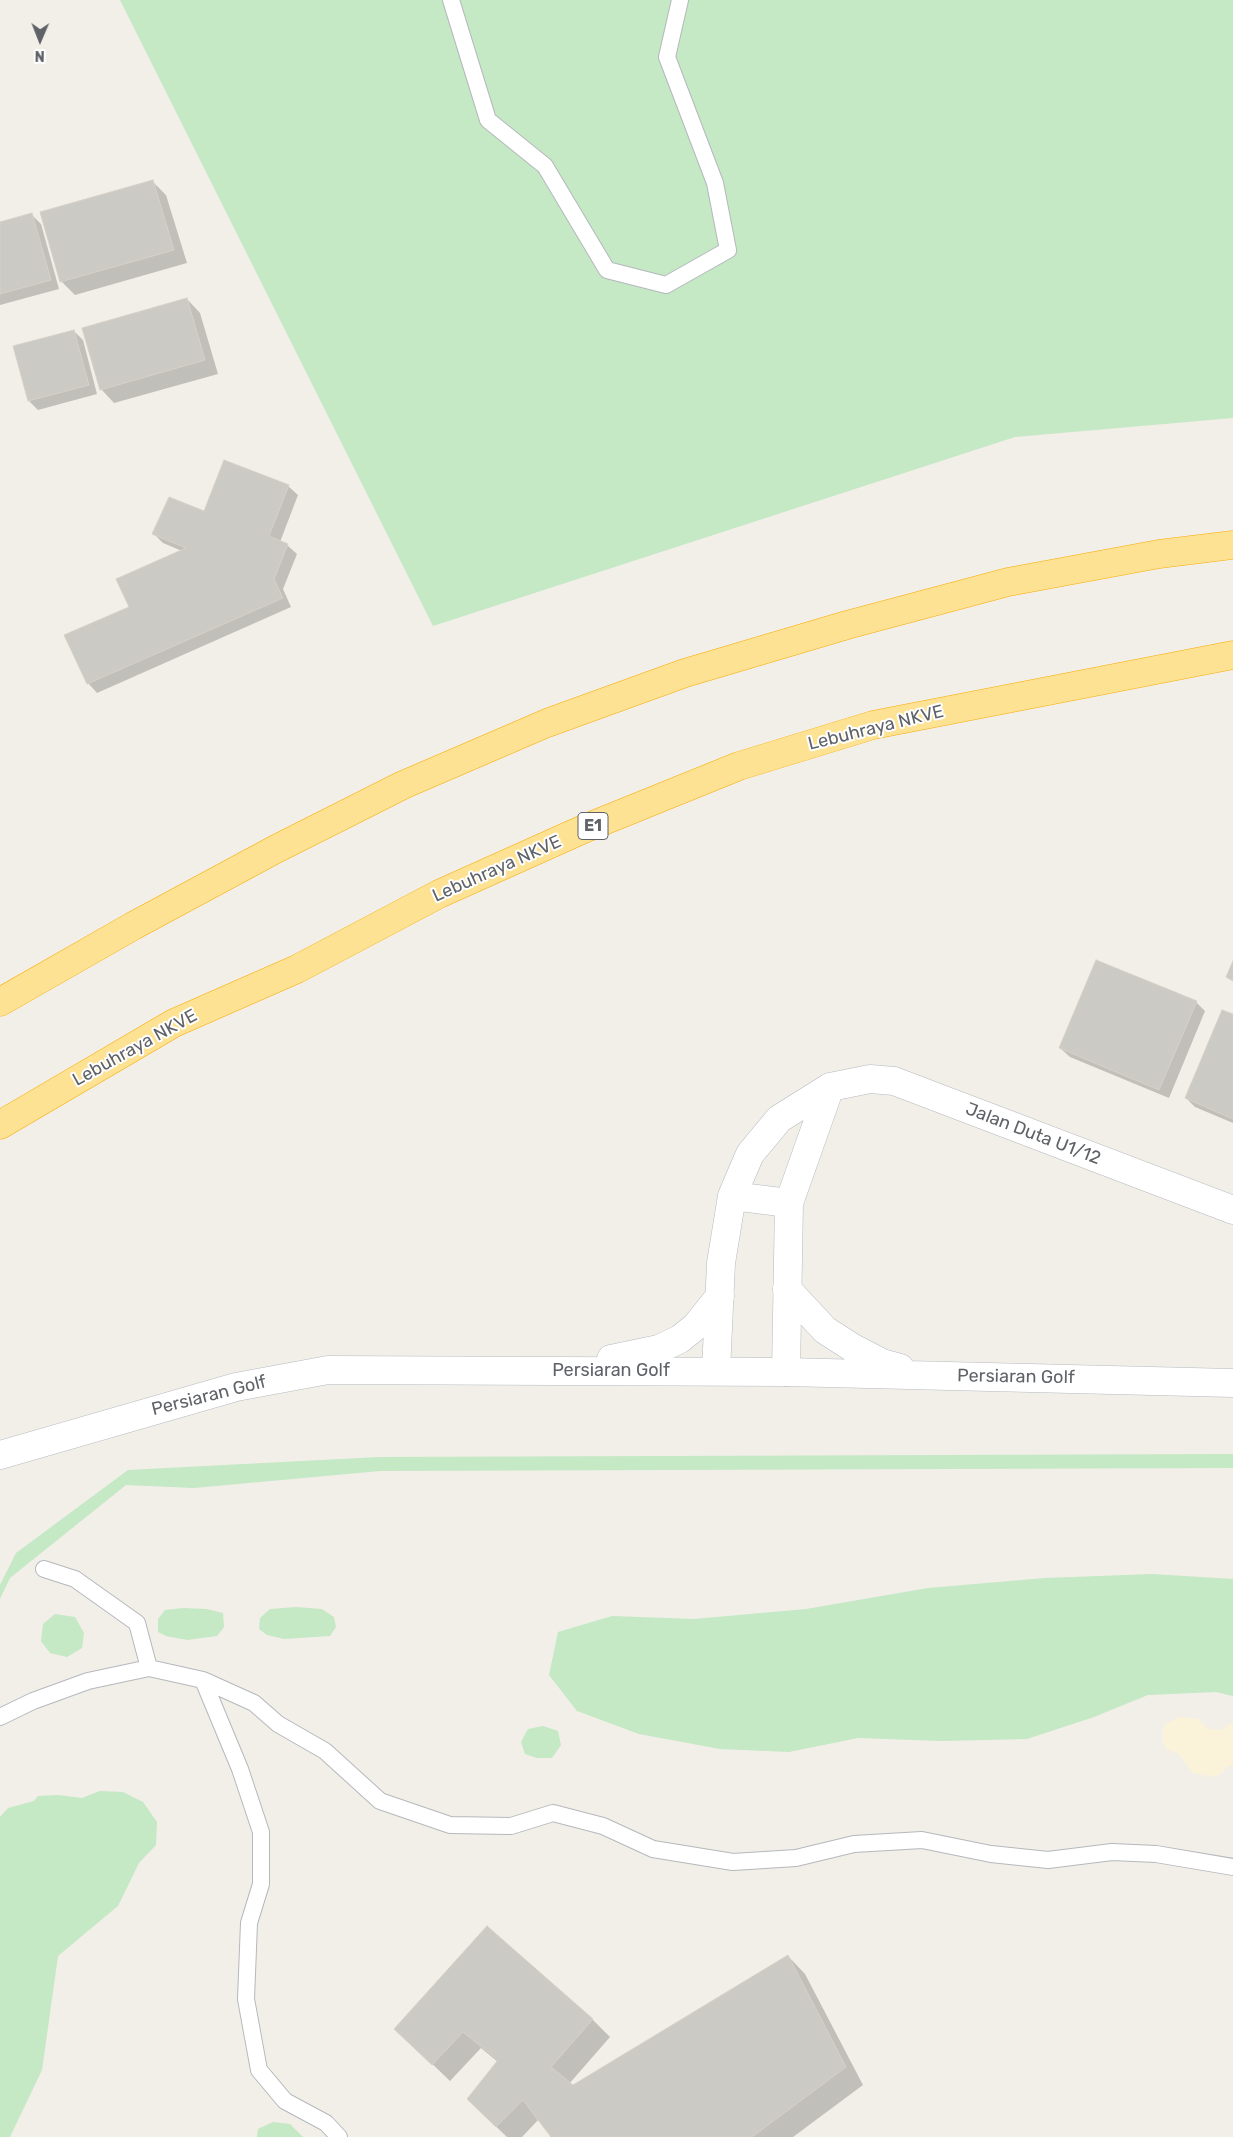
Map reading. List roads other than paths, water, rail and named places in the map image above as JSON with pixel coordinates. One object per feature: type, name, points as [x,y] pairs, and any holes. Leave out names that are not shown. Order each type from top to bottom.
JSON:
[{"type":"highway","points":[[0,1002],[133,926],[276,849],[403,785],[547,724],[685,673],[847,625],[1008,582],[1158,554],[1233,545]]},
{"type":"highway","name":"Lebuhraya NKVE","points":[[0,1125],[174,1023],[297,968],[439,894],[586,828],[739,766],[873,725],[1233,655]]},
{"type":"street","name":"Jalan Duta U1/12","points":[[830,1087],[870,1079],[894,1082],[1233,1210]]},
{"type":"street","points":[[716,1371],[722,1263],[732,1196],[750,1154],[779,1119],[830,1087]]},
{"type":"street","points":[[786,1372],[790,1203],[830,1087]]},
{"type":"street","points":[[732,1196],[790,1203]]},
{"type":"street","points":[[787,1288],[825,1330],[853,1348],[882,1363],[926,1375]]},
{"type":"street","points":[[543,1371],[659,1349],[680,1339],[696,1326],[720,1296]]},
{"type":"street","name":"Persiaran Golf","points":[[0,1455],[236,1386],[328,1370],[786,1372],[1233,1383]]},
{"type":"lane","points":[[451,0],[488,120],[546,166],[607,270],[666,286],[728,250],[715,183],[667,57],[680,0]]},
{"type":"lane","points":[[44,1569],[75,1579],[136,1623],[149,1668]]},
{"type":"lane","points":[[0,1717],[33,1701],[88,1681],[149,1668],[203,1680],[254,1703],[278,1724],[325,1751],[380,1801],[450,1825],[511,1826],[553,1813],[603,1826],[653,1849],[733,1862],[796,1858],[854,1844],[922,1840],[991,1854],[1048,1860],[1112,1852],[1156,1854],[1233,1867]]},
{"type":"lane","points":[[203,1680],[240,1769],[260,1832],[261,1884],[249,1923],[246,1999],[259,2070],[285,2101],[326,2123],[338,2137]]}]
